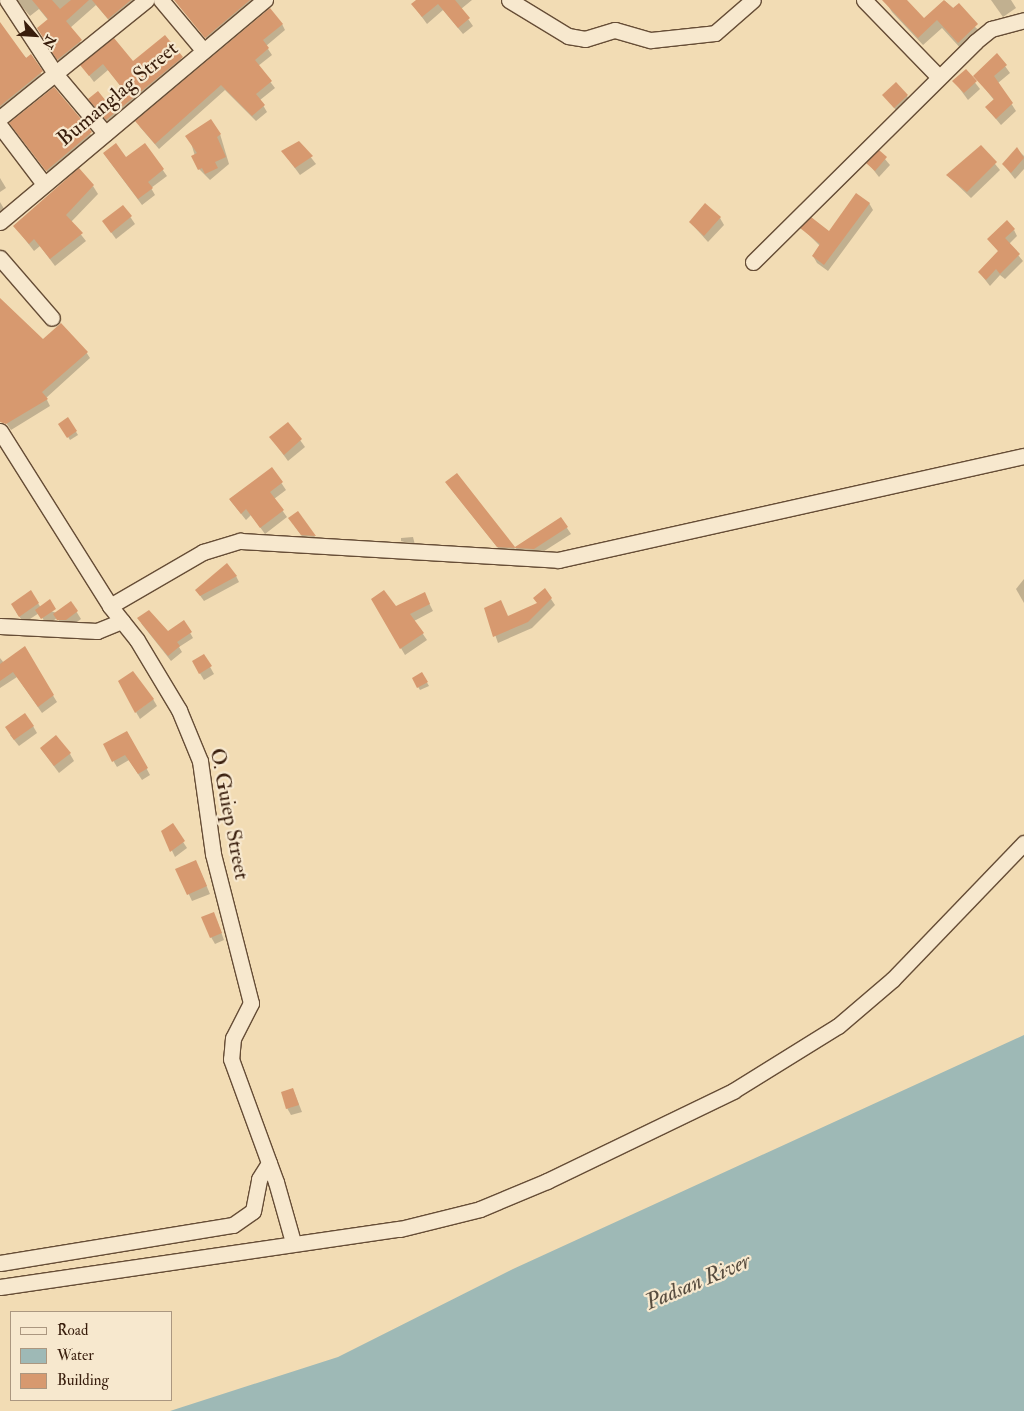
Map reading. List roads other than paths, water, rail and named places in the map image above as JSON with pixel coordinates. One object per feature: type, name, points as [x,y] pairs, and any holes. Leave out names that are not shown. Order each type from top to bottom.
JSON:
[{"type":"street","points":[[7,0],[57,76],[104,133]]},
{"type":"street","points":[[0,118],[57,76],[146,0]]},
{"type":"street","points":[[161,0],[203,50]]},
{"type":"street","name":"Bumanglag Street","points":[[0,222],[265,0]]},
{"type":"street","points":[[509,0],[568,36],[585,40],[615,30],[651,40],[715,33],[753,0]]},
{"type":"street","points":[[864,0],[939,77]]},
{"type":"street","points":[[753,262],[939,77],[991,29],[1024,20]]},
{"type":"street","points":[[0,126],[44,184]]},
{"type":"street","points":[[0,258],[52,318]]},
{"type":"street","name":"O. Guiep Street","points":[[0,431],[110,606],[122,621],[179,710],[200,761],[213,854],[251,1003],[233,1038],[231,1059],[269,1163],[293,1242]]},
{"type":"street","points":[[110,606],[203,552],[240,541],[558,560],[1024,456]]},
{"type":"street","points":[[0,626],[97,631],[122,621]]},
{"type":"street","points":[[0,1287],[293,1242],[400,1229],[480,1209],[733,1091],[852,1014],[893,979],[1024,843]]},
{"type":"street","points":[[0,1263],[233,1225],[253,1211],[259,1179],[269,1163]]},
{"type":"water","name":"Padsan River","points":[[1024,1035],[1024,1411],[170,1411],[338,1357],[513,1269]]}]
